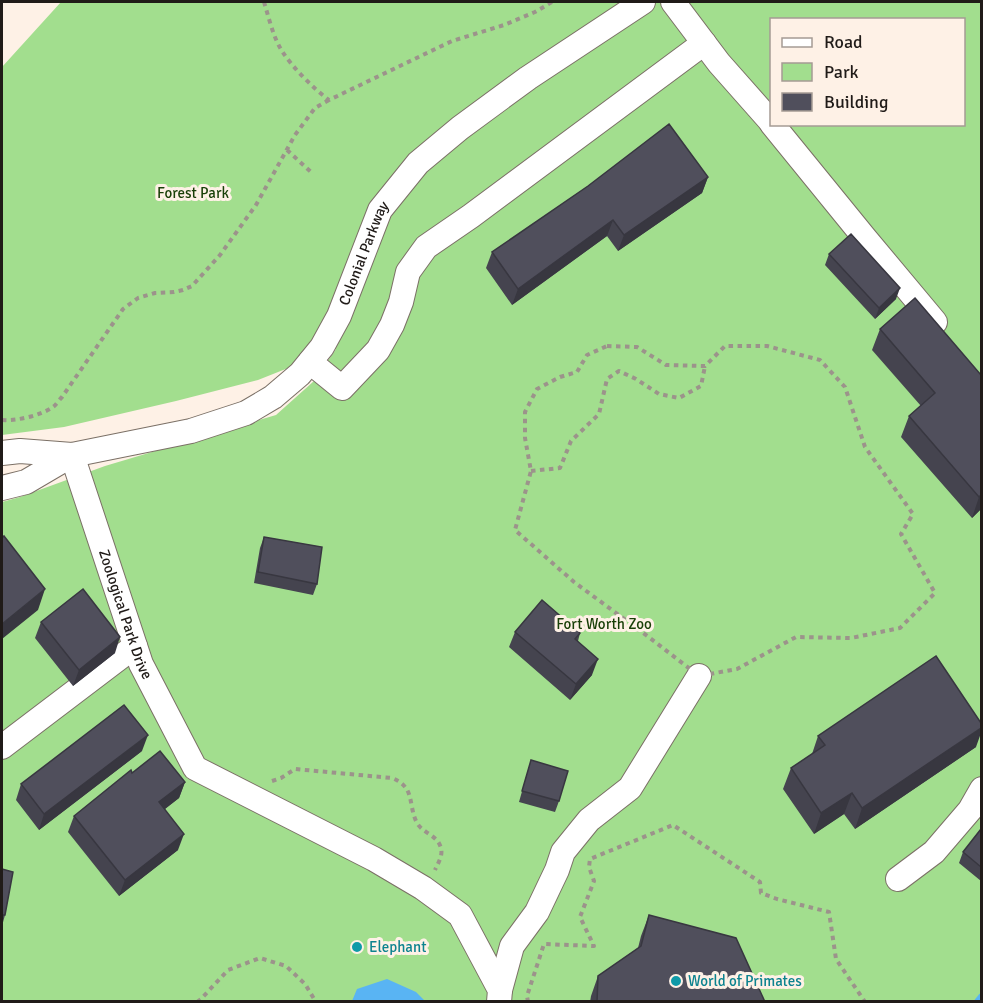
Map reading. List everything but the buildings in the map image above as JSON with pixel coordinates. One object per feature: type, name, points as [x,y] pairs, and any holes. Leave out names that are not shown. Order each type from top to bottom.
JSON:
[{"type":"street","name":"Colonial Parkway","points":[[2,453],[20,451],[72,455],[191,431],[246,413],[273,397],[300,374],[322,347],[339,316],[380,210],[418,163],[460,128],[528,78],[643,2]]},
{"type":"street","points":[[673,2],[719,63],[770,122]]},
{"type":"street","points":[[310,362],[342,388],[378,350],[392,325],[401,302],[408,272],[426,247],[704,43]]},
{"type":"street","points":[[774,126],[952,342]]},
{"type":"street","name":"Colonial Parkway","points":[[2,488],[26,482],[72,455]]},
{"type":"street","name":"Zoological Park Drive","points":[[72,455],[141,664],[195,768],[243,793]]},
{"type":"street","points":[[2,747],[135,646]]},
{"type":"street","points":[[499,996],[512,946],[537,912],[563,852],[589,820],[630,788],[699,676]]},
{"type":"street","points":[[898,879],[934,852],[970,810],[981,789]]},
{"type":"street","points":[[243,793],[374,859],[460,915],[499,996]]},
{"type":"path","points":[[264,2],[280,49],[305,78],[329,100]]},
{"type":"path","points":[[2,420],[13,420],[53,407],[123,309],[138,298],[155,293],[183,290],[199,279],[220,255],[256,205],[295,135],[315,108],[452,41],[504,25],[536,12],[552,2]]},
{"type":"path","points":[[287,150],[312,173]]},
{"type":"path","points":[[531,471],[560,468],[571,441],[599,414],[607,379],[619,371],[659,394],[680,398],[701,386],[705,366],[725,346],[767,346],[820,360],[845,387],[865,447],[913,513],[900,534],[935,593],[900,627],[851,638],[796,637],[737,669],[699,676],[574,582],[515,530],[531,471],[525,438],[525,412],[537,389],[560,377],[577,372],[587,355],[608,346],[637,347],[666,365],[705,366]]},
{"type":"path","points":[[243,793],[281,778],[295,769],[393,778],[399,781],[409,792],[417,823],[433,835],[440,846],[440,860],[426,891]]},
{"type":"path","points":[[528,1002],[527,996],[544,944],[594,946],[580,917],[594,881],[589,867],[590,859],[673,825],[760,882],[761,893],[829,912],[836,959],[865,1002]]},
{"type":"path","points":[[196,1002],[228,970],[260,958],[286,966],[305,984],[316,1002]]},
{"type":"green space","name":"Fort Worth Zoo","points":[[61,2],[981,2],[981,1001],[2,1001],[2,502],[105,466],[276,415],[314,381],[336,349],[258,380],[64,427],[2,435],[2,67]]},
{"type":"water","points":[[387,979],[416,992],[425,1001],[352,1001],[357,989]]},
{"type":"waterway","points":[[978,1002],[982,997]]},
{"type":"place","name":"Elephant","points":[[357,947]]},
{"type":"place","name":"World of Primates","points":[[676,981]]},
{"type":"park label","name":"Forest Park","points":[[193,193]]}]
